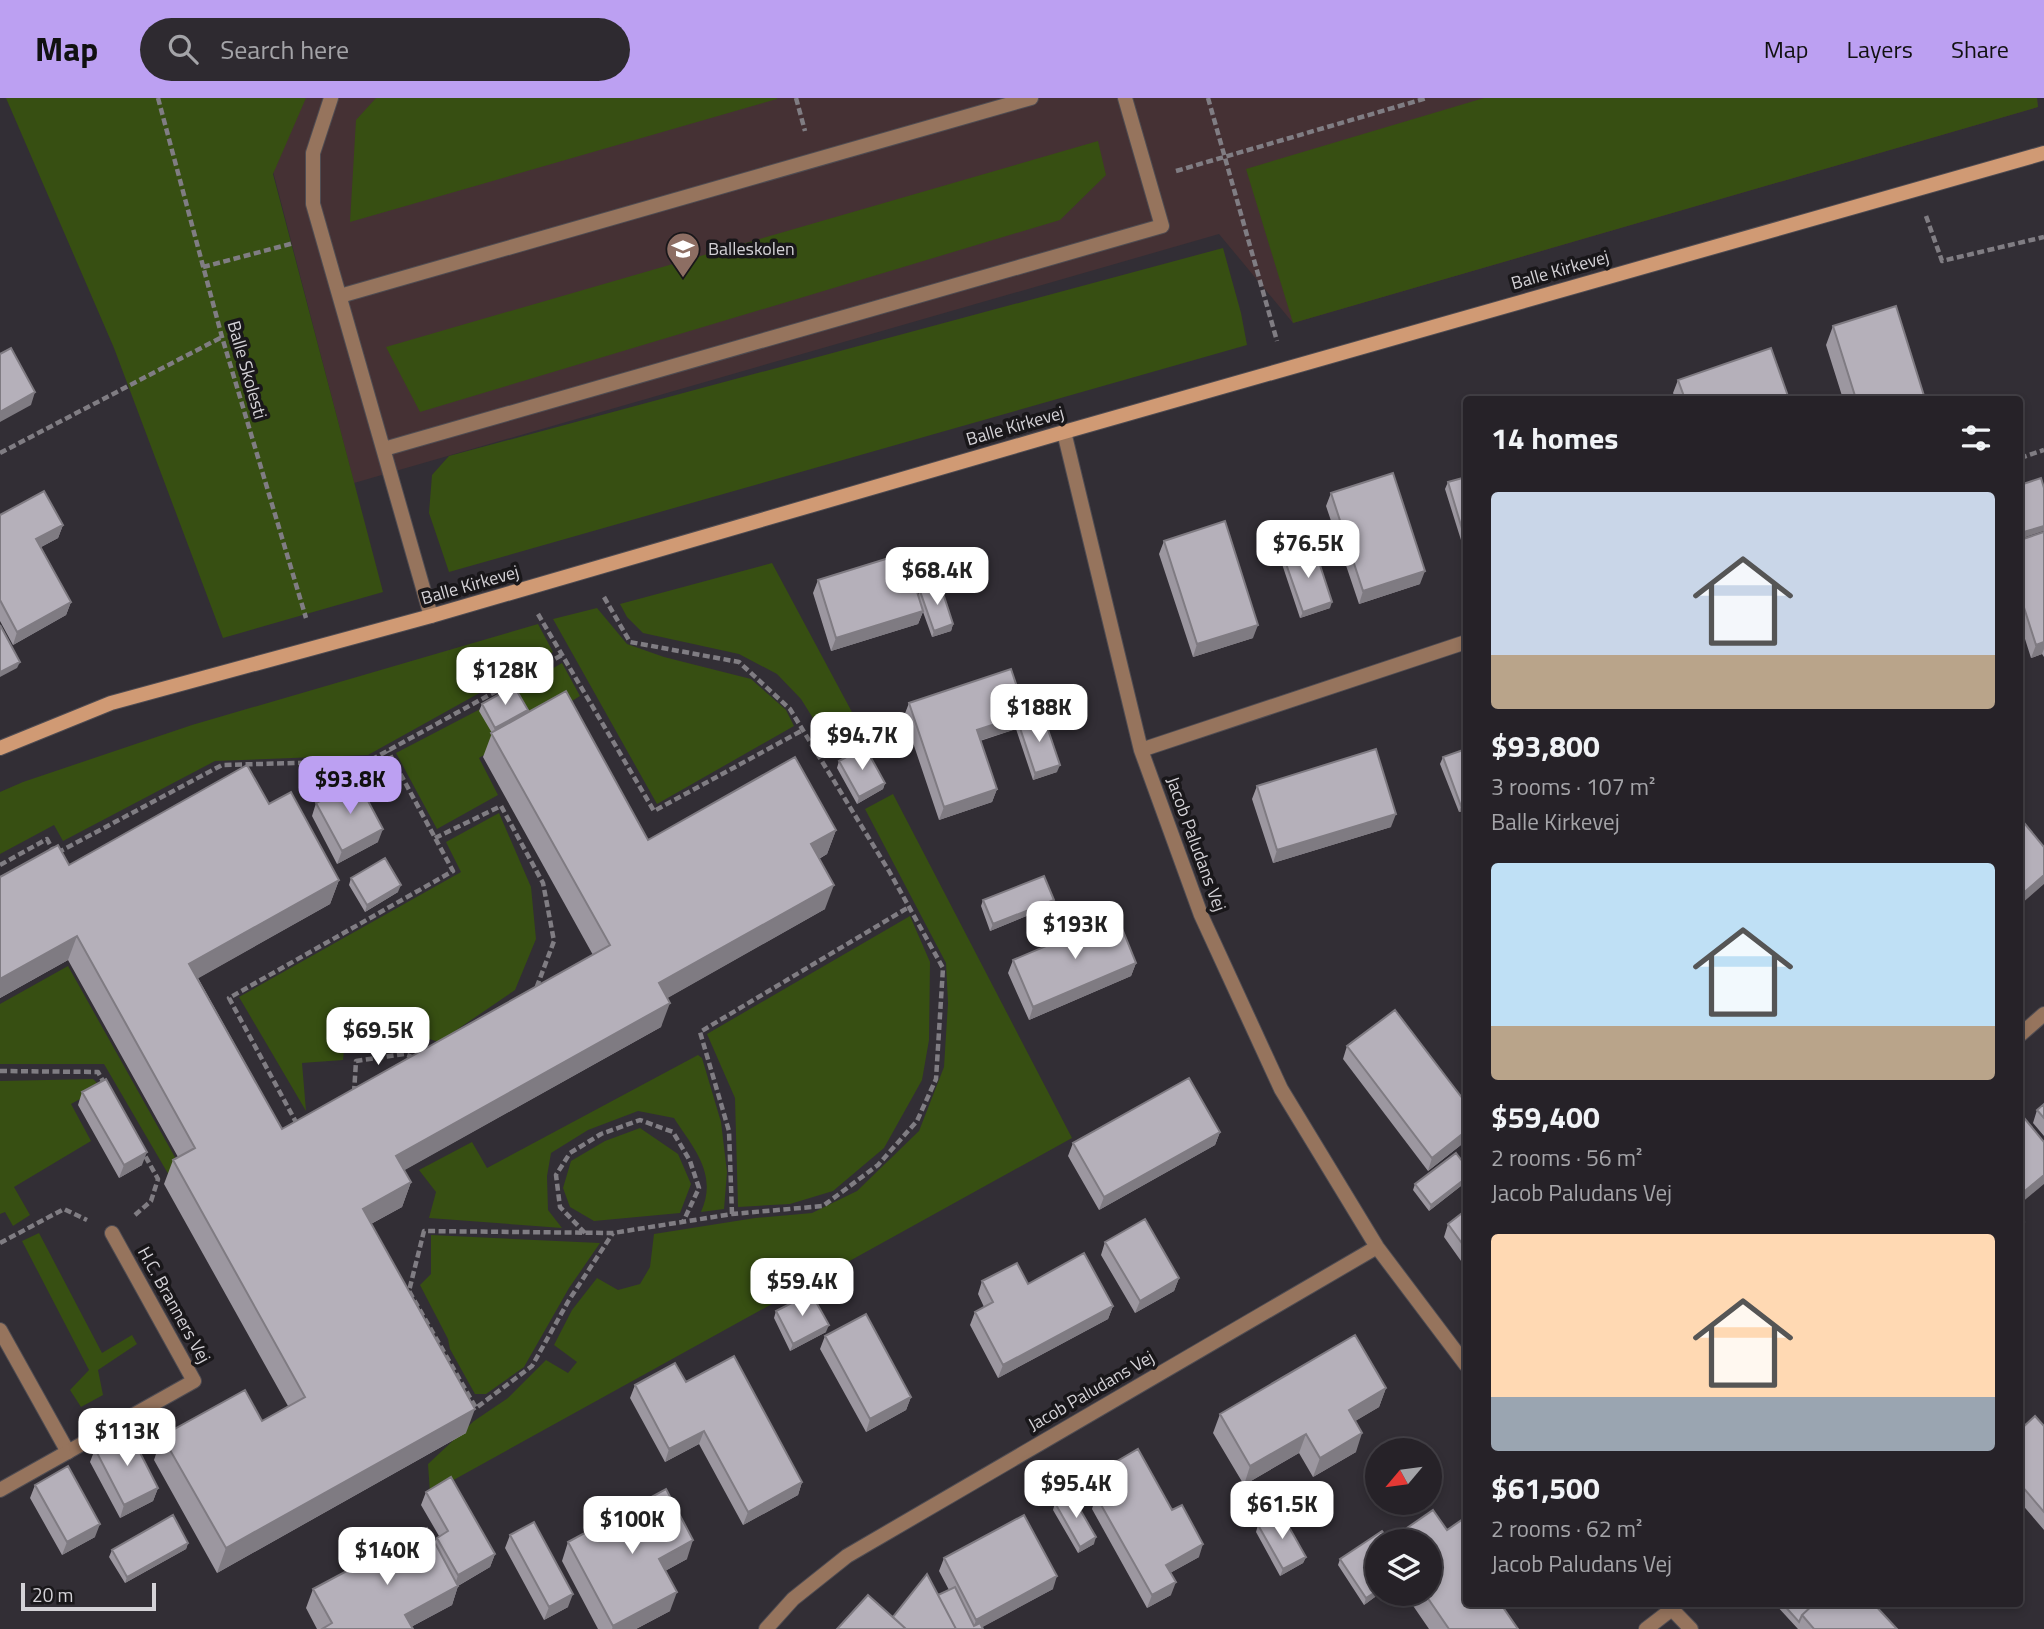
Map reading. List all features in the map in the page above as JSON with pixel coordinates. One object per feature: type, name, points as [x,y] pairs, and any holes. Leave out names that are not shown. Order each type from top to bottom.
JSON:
[{"type":"street","points":[[331,98],[313,153],[313,204],[431,617]]},
{"type":"street","points":[[340,296],[1031,98]]},
{"type":"street","points":[[384,449],[1162,226],[1125,98]]},
{"type":"street","name":"Balle Kirkevej","points":[[0,748],[111,702],[431,617],[1064,432],[2044,153]]},
{"type":"street","name":"Jacob Paludans Vej","points":[[1064,432],[1141,750],[1201,915],[1281,1089],[1377,1247],[1463,1361]]},
{"type":"street","points":[[1141,750],[1463,643]]},
{"type":"street","points":[[2023,1032],[2044,1014]]},
{"type":"street","name":"H.C. Branners Vej","points":[[0,1490],[194,1381],[113,1233]]},
{"type":"street","name":"Jacob Paludans Vej","points":[[766,1629],[793,1599],[847,1556],[1377,1247]]},
{"type":"street","points":[[0,1330],[68,1452]]},
{"type":"street","points":[[1646,1629],[1668,1607]]},
{"type":"street","points":[[1670,1607],[1691,1629]]},
{"type":"path","name":"Balle Skolesti","points":[[158,98],[222,337],[315,649]]},
{"type":"path","points":[[1208,98],[1285,369]]},
{"type":"path","points":[[1149,179],[1427,98]]},
{"type":"path","points":[[1917,189],[1942,261],[2044,237]]},
{"type":"path","points":[[204,267],[322,236]]},
{"type":"path","points":[[0,453],[222,337]]},
{"type":"path","points":[[2023,457],[2044,450]]},
{"type":"path","points":[[588,571],[630,642],[739,662],[790,709],[943,968],[936,1079],[917,1121],[878,1165],[823,1206],[732,1214],[613,1233],[424,1231],[409,1290],[476,1408],[532,1366],[569,1300],[613,1233]]},
{"type":"path","points":[[524,589],[654,811],[803,730]]},
{"type":"path","points":[[0,866],[47,839],[55,854],[222,765],[369,761],[562,655]]},
{"type":"path","points":[[301,1131],[229,998],[453,871],[388,751]]},
{"type":"path","points":[[435,838],[501,806],[543,883],[554,941],[537,988],[526,995]]},
{"type":"path","points":[[732,1214],[729,1131],[700,1032],[909,907]]},
{"type":"path","points":[[354,1098],[356,1061],[404,1054],[422,1060]]},
{"type":"path","points":[[0,1071],[98,1072],[104,1084]]},
{"type":"path","points":[[586,1233],[560,1207],[556,1175],[570,1153],[601,1134],[640,1120],[673,1132],[690,1161],[699,1188],[683,1222]]},
{"type":"path","points":[[0,1243],[64,1209],[113,1233],[152,1201],[158,1179],[138,1143]]},
{"type":"shaded area","name":"Balleskolen","points":[[254,98],[2037,98],[2038,107],[1293,323],[1219,234],[354,483]]},
{"type":"green space","points":[[6,98],[306,98],[273,174],[383,592],[223,638],[114,348]]},
{"type":"green space","points":[[376,98],[777,99],[350,222],[356,120]]},
{"type":"green space","points":[[1484,98],[2037,98],[2038,107],[1293,323],[1246,169]]},
{"type":"green space","points":[[1098,141],[1106,175],[1060,220],[420,412],[386,347]]},
{"type":"green space","points":[[1223,248],[1247,345],[449,572],[429,513],[432,475],[449,456]]},
{"type":"green space","points":[[772,563],[868,742],[838,758],[801,699],[777,674],[739,654],[643,633],[627,617],[620,604]]},
{"type":"green space","points":[[597,608],[627,644],[664,657],[751,679],[786,710],[794,726],[657,804],[553,619]]},
{"type":"green space","points":[[538,624],[553,652],[368,755],[215,761],[63,841],[54,825],[0,854],[0,792],[23,782],[192,725]]},
{"type":"green space","points":[[562,663],[580,696],[479,758],[498,795],[437,829],[396,753]]},
{"type":"green space","points":[[893,794],[1072,1138],[430,1493],[428,1464],[474,1421],[508,1398],[546,1360],[568,1373],[577,1362],[554,1345],[572,1310],[597,1278],[618,1290],[640,1284],[650,1267],[654,1234],[755,1218],[812,1213],[857,1191],[919,1131],[944,1067],[948,1003],[946,963],[865,809]]},
{"type":"green space","points":[[499,813],[531,887],[536,939],[515,990],[439,1042],[348,1014],[343,1060],[302,1063],[306,1111],[239,997],[461,872],[446,842]]},
{"type":"green space","points":[[910,916],[930,962],[929,1040],[922,1080],[884,1148],[833,1191],[790,1204],[738,1207],[735,1098],[707,1034]]},
{"type":"green space","points":[[68,966],[181,1168],[170,1177],[104,1064],[0,1064],[0,1004]]},
{"type":"green space","points":[[698,1055],[702,1058],[721,1122],[727,1172],[724,1209],[701,1212],[706,1198],[705,1174],[696,1151],[674,1118],[638,1111],[588,1130],[551,1153],[547,1176],[548,1210],[562,1228],[429,1218],[436,1192],[419,1170],[472,1142],[487,1168]]},
{"type":"green space","points":[[93,1079],[101,1087],[71,1104],[91,1141],[14,1187],[30,1215],[13,1226],[5,1212],[0,1214],[0,1081]]},
{"type":"green space","points":[[640,1128],[678,1154],[691,1184],[680,1213],[594,1221],[570,1207],[563,1188],[571,1161],[605,1141]]},
{"type":"green space","points":[[39,1233],[102,1353],[132,1335],[137,1344],[98,1370],[103,1395],[81,1407],[70,1390],[89,1370],[22,1241]]},
{"type":"green space","points":[[431,1235],[600,1243],[569,1288],[524,1367],[486,1394],[475,1394],[420,1285],[431,1274]]},
{"type":"building","points":[[1896,306],[1924,396],[1855,396],[1833,326]]},
{"type":"building","points":[[11,348],[35,392],[0,412],[0,354]]},
{"type":"building","points":[[1771,348],[1788,396],[1684,396],[1678,380]]},
{"type":"building","points":[[1393,473],[1425,571],[1363,591],[1331,493]]},
{"type":"building","points":[[1463,478],[1463,532],[1448,482]]},
{"type":"building","points":[[2041,478],[2044,488],[2044,526],[2023,532],[2023,484]]},
{"type":"building","points":[[44,491],[63,525],[36,539],[71,602],[17,632],[0,600],[0,515]]},
{"type":"building","points":[[1225,521],[1258,625],[1197,644],[1164,541]]},
{"type":"building","points":[[2044,532],[2044,642],[2036,645],[2023,604],[2023,539]]},
{"type":"building","points":[[1314,547],[1332,602],[1303,612],[1284,558]]},
{"type":"building","points":[[905,553],[923,611],[836,638],[818,580]]},
{"type":"building","points":[[940,584],[953,624],[934,631],[920,591]]},
{"type":"building","points":[[0,625],[20,662],[0,672]]},
{"type":"building","points":[[1011,669],[1026,714],[977,730],[997,789],[944,807],[909,703]]},
{"type":"building","points":[[514,686],[528,710],[495,728],[482,704]]},
{"type":"building","points":[[566,691],[648,840],[795,757],[836,830],[811,844],[834,885],[659,983],[670,1003],[396,1156],[411,1182],[363,1209],[475,1409],[226,1548],[162,1436],[245,1390],[262,1421],[305,1397],[173,1160],[195,1148],[77,936],[0,979],[0,877],[58,845],[69,865],[247,765],[269,804],[291,792],[339,880],[189,964],[282,1129],[610,945],[491,733]]},
{"type":"building","points":[[1043,715],[1060,765],[1035,773],[1018,722]]},
{"type":"building","points":[[865,747],[885,783],[859,797],[839,761]]},
{"type":"building","points":[[1376,749],[1396,814],[1277,850],[1257,786]]},
{"type":"building","points":[[1463,750],[1461,806],[1443,757]]},
{"type":"building","points":[[358,782],[383,829],[342,851],[316,803]]},
{"type":"building","points":[[2023,822],[2044,847],[2044,875],[2023,893]]},
{"type":"building","points":[[385,858],[401,885],[367,905],[351,878]]},
{"type":"building","points":[[1044,876],[1054,900],[993,924],[983,900]]},
{"type":"building","points":[[1117,916],[1136,963],[1033,1007],[1013,960]]},
{"type":"building","points":[[1395,1010],[1463,1099],[1463,1133],[1432,1158],[1347,1046]]},
{"type":"building","points":[[1189,1078],[1220,1132],[1104,1197],[1073,1143]]},
{"type":"building","points":[[106,1079],[147,1152],[124,1165],[82,1092]]},
{"type":"building","points":[[2044,1104],[2044,1118],[2037,1110]]},
{"type":"building","points":[[2023,1117],[2044,1142],[2044,1175],[2023,1192]]},
{"type":"building","points":[[1456,1153],[1463,1162],[1463,1180],[1431,1205],[1415,1184]]},
{"type":"building","points":[[1463,1212],[1463,1245],[1448,1224]]},
{"type":"building","points":[[1145,1219],[1179,1278],[1140,1301],[1105,1242]]},
{"type":"building","points":[[1084,1253],[1113,1306],[1003,1365],[975,1312],[993,1302],[982,1281],[1017,1263],[1028,1284]]},
{"type":"building","points":[[811,1293],[829,1325],[793,1344],[776,1311]]},
{"type":"building","points":[[866,1314],[911,1397],[870,1419],[825,1336]]},
{"type":"building","points":[[1355,1335],[1386,1388],[1349,1410],[1362,1433],[1320,1458],[1306,1434],[1250,1466],[1220,1414]]},
{"type":"building","points":[[734,1356],[802,1482],[748,1512],[704,1431],[669,1449],[635,1385],[675,1363],[686,1382]]},
{"type":"building","points":[[2035,1416],[2044,1426],[2044,1512],[2023,1488],[2023,1427]]},
{"type":"building","points":[[129,1431],[158,1488],[124,1505],[95,1449]]},
{"type":"building","points":[[1138,1449],[1172,1510],[1182,1505],[1203,1544],[1166,1565],[1176,1582],[1152,1595],[1096,1496],[1117,1485],[1107,1467]]},
{"type":"building","points":[[68,1466],[100,1524],[67,1542],[35,1485]]},
{"type":"building","points":[[451,1477],[495,1554],[458,1575],[437,1538],[448,1531],[426,1492]]},
{"type":"building","points":[[666,1489],[693,1540],[659,1559],[677,1592],[613,1626],[568,1542]]},
{"type":"building","points":[[1071,1494],[1096,1537],[1080,1547],[1055,1503]]},
{"type":"building","points":[[1281,1513],[1306,1557],[1283,1569],[1258,1525]]},
{"type":"building","points":[[173,1515],[188,1543],[127,1577],[112,1550]]},
{"type":"building","points":[[1024,1515],[1057,1576],[976,1620],[944,1558]]},
{"type":"building","points":[[1424,1516],[1437,1516],[1447,1530],[1463,1519],[1463,1607],[1503,1607],[1518,1629],[1449,1629],[1433,1606],[1442,1606],[1442,1529],[1405,1529]]},
{"type":"building","points":[[534,1522],[573,1594],[549,1607],[510,1535]]},
{"type":"building","points":[[427,1528],[458,1586],[405,1615],[413,1629],[322,1629],[332,1623],[313,1589]]},
{"type":"building","points":[[1365,1542],[1365,1596],[1340,1559]]},
{"type":"building","points":[[927,1574],[956,1629],[906,1629],[893,1617]]},
{"type":"building","points":[[955,1587],[974,1626],[980,1623],[983,1629],[956,1629],[938,1595]]},
{"type":"building","points":[[868,1595],[906,1629],[837,1629]]},
{"type":"building","points":[[1786,1607],[1811,1607],[1799,1622]]},
{"type":"building","points":[[1811,1607],[1877,1607],[1897,1629],[1814,1629],[1802,1615]]},
{"type":"place","name":"Balleskolen","points":[[683,279]]}]
